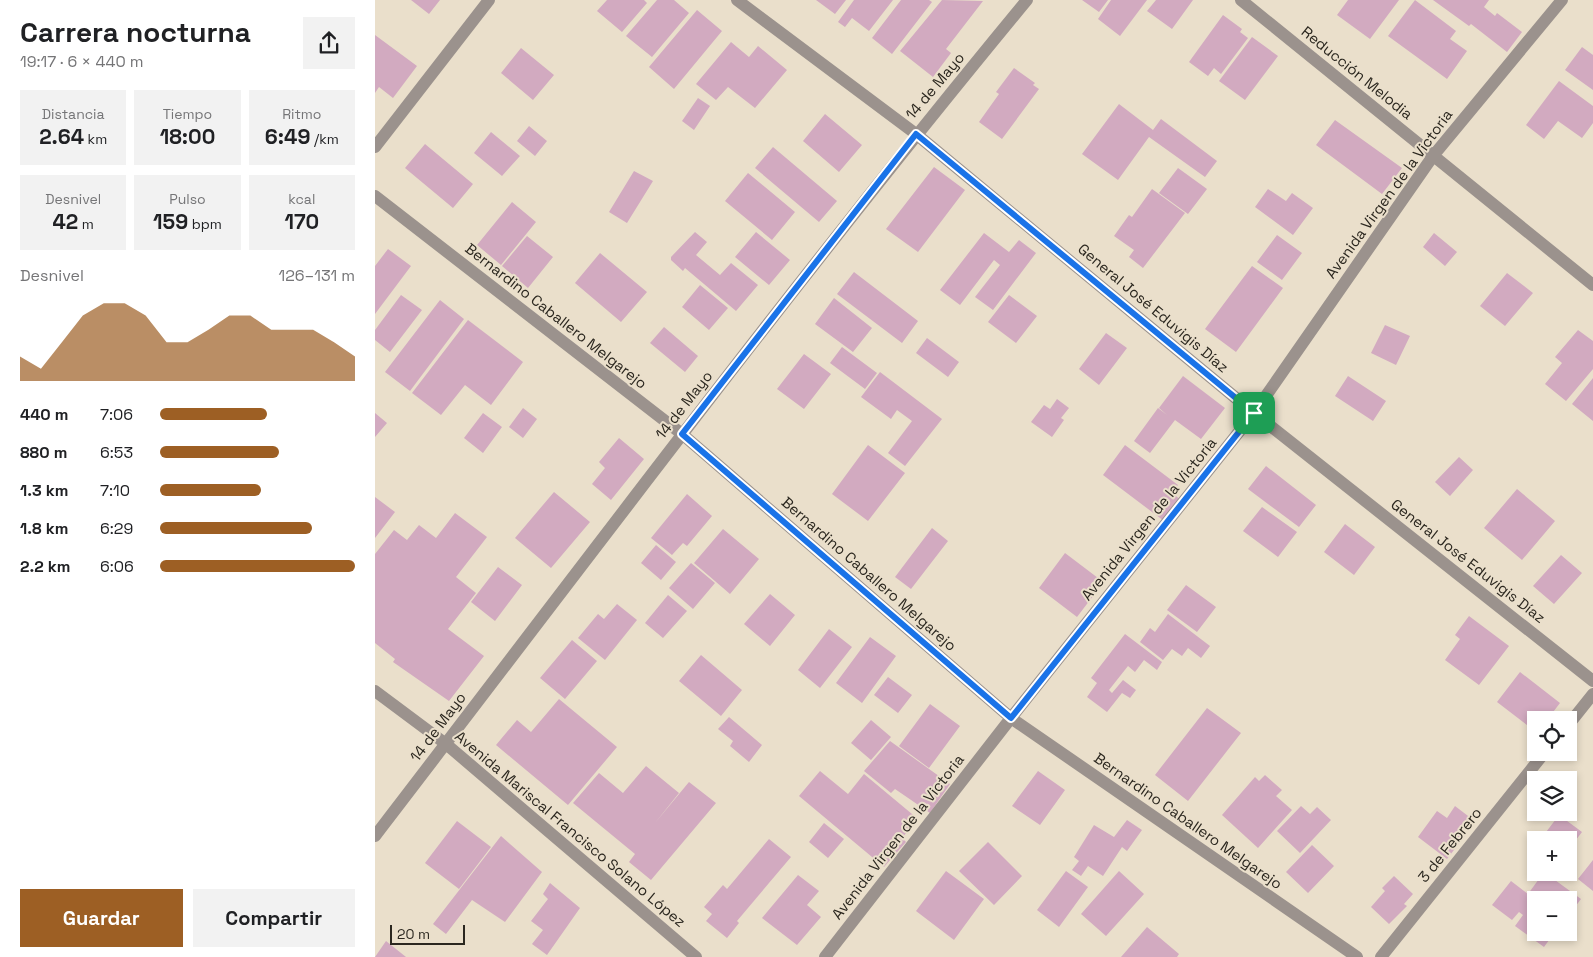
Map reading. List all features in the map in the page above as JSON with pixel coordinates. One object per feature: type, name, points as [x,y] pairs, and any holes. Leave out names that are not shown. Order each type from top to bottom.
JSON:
[{"type":"street","points":[[375,147],[489,0]]},
{"type":"street","name":"General José Eduvigis Díaz","points":[[737,0],[916,134],[1254,413],[1593,681]]},
{"type":"street","name":"14 de Mayo","points":[[375,836],[682,434],[916,134],[1027,0]]},
{"type":"street","name":"Reducción Melodia","points":[[1241,0],[1593,285]]},
{"type":"street","name":"Avenida Virgen de la Victoria","points":[[825,957],[1011,718],[1254,413],[1433,156],[1562,0]]},
{"type":"street","name":"Bernardino Caballero Melgarejo","points":[[375,196],[682,434],[1011,718],[1357,957]]},
{"type":"street","name":"Avenida Mariscal Francisco Solano López","points":[[375,691],[446,744],[696,957]]},
{"type":"street","points":[[1577,714],[1593,694]]},
{"type":"street","name":"3 de Febrero","points":[[1381,957],[1538,761]]},
{"type":"building","points":[[411,0],[440,0],[429,14]]},
{"type":"building","points":[[607,0],[644,0],[647,3],[622,32],[597,11]]},
{"type":"building","points":[[657,0],[674,0],[689,13],[652,57],[626,36]]},
{"type":"building","points":[[816,0],[846,0],[835,14]]},
{"type":"building","points":[[854,0],[893,0],[869,31],[852,18],[845,27],[838,22]]},
{"type":"building","points":[[901,0],[929,0],[932,2],[892,54],[872,38]]},
{"type":"building","points":[[942,0],[983,1],[946,49],[951,53],[933,77],[900,51]]},
{"type":"building","points":[[1082,0],[1108,0],[1099,12]]},
{"type":"building","points":[[1111,0],[1147,0],[1120,36],[1098,19]]},
{"type":"building","points":[[1156,0],[1193,0],[1172,29],[1147,11]]},
{"type":"building","points":[[1348,0],[1399,0],[1370,39],[1337,15]]},
{"type":"building","points":[[1415,0],[1456,31],[1450,39],[1467,51],[1447,79],[1388,36]]},
{"type":"building","points":[[1433,0],[1489,0],[1484,7],[1495,16],[1497,13],[1522,32],[1507,52],[1471,24],[1469,26]]},
{"type":"building","points":[[697,10],[722,31],[674,89],[649,67]]},
{"type":"building","points":[[1223,15],[1242,29],[1240,32],[1248,38],[1221,74],[1214,68],[1208,76],[1189,62]]},
{"type":"building","points":[[375,35],[417,66],[393,98],[379,87],[375,93]]},
{"type":"building","points":[[1252,37],[1278,56],[1245,100],[1219,81]]},
{"type":"building","points":[[731,42],[749,57],[758,46],[787,70],[755,108],[728,87],[716,100],[696,84]]},
{"type":"building","points":[[1582,47],[1593,55],[1593,90],[1565,70]]},
{"type":"building","points":[[521,48],[554,75],[533,100],[501,73]]},
{"type":"building","points":[[1014,68],[1035,83],[1033,85],[1039,89],[1002,139],[979,122],[999,94],[996,92]]},
{"type":"building","points":[[1559,81],[1593,106],[1593,123],[1582,138],[1558,121],[1544,139],[1526,125]]},
{"type":"building","points":[[698,98],[710,106],[694,130],[682,121]]},
{"type":"building","points":[[1119,104],[1153,130],[1161,119],[1217,161],[1205,177],[1149,137],[1118,180],[1082,154]]},
{"type":"building","points":[[825,114],[862,145],[839,172],[803,141]]},
{"type":"building","points":[[1335,120],[1402,168],[1382,194],[1316,145]]},
{"type":"building","points":[[529,126],[547,141],[535,156],[517,141]]},
{"type":"building","points":[[491,132],[520,156],[502,176],[474,153]]},
{"type":"building","points":[[425,144],[473,184],[453,208],[405,168]]},
{"type":"building","points":[[773,147],[837,201],[819,222],[755,168]]},
{"type":"building","points":[[934,167],[965,190],[918,252],[886,229]]},
{"type":"building","points":[[1178,168],[1207,189],[1188,214],[1159,193]]},
{"type":"building","points":[[634,171],[653,181],[627,223],[609,212]]},
{"type":"building","points":[[748,173],[795,212],[772,240],[725,201]]},
{"type":"building","points":[[1152,189],[1185,213],[1143,268],[1129,257],[1134,250],[1114,236],[1129,215],[1132,217]]},
{"type":"building","points":[[1268,189],[1286,201],[1292,193],[1313,208],[1293,235],[1255,207]]},
{"type":"building","points":[[512,202],[536,222],[501,265],[477,245]]},
{"type":"building","points":[[695,232],[707,242],[696,255],[720,275],[731,263],[758,285],[736,311],[685,268],[683,271],[671,260],[671,257]]},
{"type":"building","points":[[756,232],[790,260],[769,285],[735,257]]},
{"type":"building","points":[[984,233],[1009,252],[1019,240],[1036,253],[993,310],[975,297],[1000,265],[994,260],[960,305],[940,290]]},
{"type":"building","points":[[1434,233],[1457,252],[1445,266],[1423,247]]},
{"type":"building","points":[[1277,235],[1302,253],[1282,280],[1257,262]]},
{"type":"building","points":[[527,236],[553,257],[528,288],[502,266]]},
{"type":"building","points":[[388,249],[411,266],[375,314],[375,266]]},
{"type":"building","points":[[600,253],[647,292],[621,322],[575,283]]},
{"type":"building","points":[[1252,266],[1283,288],[1236,352],[1205,329]]},
{"type":"building","points":[[854,272],[918,321],[902,343],[837,294]]},
{"type":"building","points":[[1507,273],[1533,293],[1505,326],[1480,306]]},
{"type":"building","points":[[700,285],[728,308],[709,330],[682,307]]},
{"type":"building","points":[[401,295],[422,310],[390,352],[375,340],[375,330]]},
{"type":"building","points":[[1009,295],[1037,316],[1016,343],[988,322]]},
{"type":"building","points":[[834,298],[872,328],[853,352],[815,324]]},
{"type":"building","points":[[440,300],[464,319],[410,391],[385,372]]},
{"type":"building","points":[[468,320],[523,362],[491,405],[465,385],[441,415],[412,393]]},
{"type":"building","points":[[1385,325],[1410,336],[1396,365],[1371,353]]},
{"type":"building","points":[[664,327],[698,356],[685,372],[650,343]]},
{"type":"building","points":[[1578,330],[1593,341],[1593,369],[1566,401],[1545,384],[1562,363],[1555,357]]},
{"type":"building","points":[[1106,333],[1127,348],[1099,385],[1079,369]]},
{"type":"building","points":[[927,338],[959,362],[948,377],[916,353]]},
{"type":"building","points":[[842,347],[877,373],[865,389],[830,363]]},
{"type":"building","points":[[804,354],[831,374],[804,409],[777,389]]},
{"type":"building","points":[[880,372],[942,419],[905,466],[888,453],[912,421],[897,410],[891,419],[861,397]]},
{"type":"building","points":[[1183,376],[1225,408],[1201,439],[1175,420],[1150,453],[1134,441],[1158,408],[1167,415],[1159,408]]},
{"type":"building","points":[[1348,376],[1386,401],[1373,421],[1335,396]]},
{"type":"building","points":[[1593,378],[1593,421],[1572,404]]},
{"type":"building","points":[[1057,399],[1069,408],[1061,418],[1064,420],[1052,437],[1031,422],[1044,405],[1050,409]]},
{"type":"building","points":[[523,408],[537,419],[523,438],[509,427]]},
{"type":"building","points":[[375,413],[387,423],[375,437]]},
{"type":"building","points":[[483,413],[502,427],[483,453],[464,438]]},
{"type":"building","points":[[619,438],[644,459],[611,500],[592,484],[605,468],[599,462]]},
{"type":"building","points":[[868,445],[905,473],[868,521],[832,494]]},
{"type":"building","points":[[1125,445],[1178,485],[1172,493],[1181,500],[1164,521],[1103,475]]},
{"type":"building","points":[[1459,457],[1473,470],[1450,496],[1435,482]]},
{"type":"building","points":[[1266,466],[1316,505],[1299,527],[1248,489]]},
{"type":"building","points":[[1517,489],[1555,521],[1522,560],[1484,528]]},
{"type":"building","points":[[554,492],[590,522],[551,568],[515,538]]},
{"type":"building","points":[[687,494],[712,516],[687,546],[683,543],[672,555],[651,538]]},
{"type":"building","points":[[375,497],[395,512],[375,538]]},
{"type":"building","points":[[1262,507],[1297,532],[1278,557],[1243,531]]},
{"type":"building","points":[[455,513],[487,537],[456,577],[476,593],[448,629],[484,656],[449,701],[393,662],[395,659],[375,643],[375,554],[394,530],[407,540],[419,525],[436,538]]},
{"type":"building","points":[[1345,524],[1375,547],[1354,575],[1324,552]]},
{"type":"building","points":[[932,528],[948,541],[911,589],[895,577]]},
{"type":"building","points":[[723,529],[759,559],[730,594],[694,563]]},
{"type":"building","points":[[656,545],[676,562],[661,580],[641,563]]},
{"type":"building","points":[[1065,553],[1098,578],[1088,592],[1093,596],[1077,617],[1039,588]]},
{"type":"building","points":[[1561,555],[1582,573],[1554,604],[1533,586]]},
{"type":"building","points":[[691,563],[715,583],[693,609],[669,588]]},
{"type":"building","points":[[498,567],[522,585],[495,621],[471,602]]},
{"type":"building","points":[[1186,585],[1216,607],[1197,632],[1167,610]]},
{"type":"building","points":[[770,594],[795,615],[770,646],[744,624]]},
{"type":"building","points":[[668,595],[687,611],[663,638],[645,623]]},
{"type":"building","points":[[617,604],[637,620],[605,660],[578,638],[598,614],[604,619]]},
{"type":"building","points":[[1168,614],[1210,646],[1201,658],[1188,648],[1182,656],[1172,649],[1163,660],[1140,642],[1150,628],[1155,632]]},
{"type":"building","points":[[1469,616],[1509,646],[1479,685],[1445,660],[1460,639],[1455,635]]},
{"type":"building","points":[[829,629],[852,647],[820,688],[798,670]]},
{"type":"building","points":[[1125,634],[1162,662],[1157,670],[1144,660],[1135,672],[1128,666],[1109,690],[1112,693],[1123,680],[1136,690],[1130,698],[1122,693],[1107,712],[1087,697],[1097,683],[1091,678]]},
{"type":"building","points":[[870,637],[896,656],[862,703],[836,683]]},
{"type":"building","points":[[572,640],[597,661],[565,699],[540,678]]},
{"type":"building","points":[[701,655],[742,690],[721,716],[679,681]]},
{"type":"building","points":[[1520,672],[1560,703],[1554,711],[1527,711],[1527,725],[1497,702]]},
{"type":"building","points":[[888,677],[912,695],[898,713],[874,695]]},
{"type":"building","points":[[559,699],[617,747],[568,805],[496,745],[517,720],[531,732]]},
{"type":"building","points":[[930,704],[960,726],[929,768],[899,746]]},
{"type":"building","points":[[1207,708],[1241,733],[1188,801],[1155,775]]},
{"type":"building","points":[[729,717],[762,745],[749,762],[730,746],[733,741],[718,729]]},
{"type":"building","points":[[871,720],[891,737],[871,760],[851,743]]},
{"type":"building","points":[[890,741],[950,784],[930,813],[895,789],[891,793],[864,771]]},
{"type":"building","points":[[646,766],[679,793],[655,823],[689,782],[716,803],[651,880],[629,862],[635,854],[573,803],[599,773],[623,793]]},
{"type":"building","points":[[820,771],[848,794],[864,774],[918,819],[902,838],[906,842],[884,867],[799,796]]},
{"type":"building","points":[[1038,771],[1065,790],[1040,825],[1012,806]]},
{"type":"building","points":[[1265,775],[1282,790],[1276,796],[1292,810],[1258,848],[1222,815],[1255,777],[1259,781]]},
{"type":"building","points":[[1301,806],[1310,814],[1317,807],[1331,820],[1300,853],[1277,831]]},
{"type":"building","points":[[1455,806],[1472,819],[1463,830],[1467,833],[1447,859],[1418,837],[1437,811],[1447,818]]},
{"type":"building","points":[[1127,820],[1142,830],[1127,851],[1122,847],[1103,876],[1088,866],[1081,876],[1072,870],[1079,861],[1074,857],[1094,825],[1114,837]]},
{"type":"building","points":[[457,821],[491,847],[459,889],[425,863]]},
{"type":"building","points":[[1554,821],[1567,821],[1582,832],[1577,839],[1577,831],[1547,831]]},
{"type":"building","points":[[824,823],[844,839],[828,858],[809,842]]},
{"type":"building","points":[[501,836],[542,872],[505,922],[472,900],[446,934],[433,924]]},
{"type":"building","points":[[769,839],[791,857],[737,921],[739,923],[727,938],[706,921],[712,914],[704,907],[723,885],[727,889]]},
{"type":"building","points":[[988,842],[1022,876],[994,905],[959,871]]},
{"type":"building","points":[[1312,845],[1334,866],[1308,893],[1286,872]]},
{"type":"building","points":[[1593,860],[1593,891],[1578,879]]},
{"type":"building","points":[[946,871],[984,899],[954,940],[916,911]]},
{"type":"building","points":[[1066,871],[1088,887],[1059,927],[1037,910]]},
{"type":"building","points":[[1119,871],[1144,894],[1106,936],[1081,914]]},
{"type":"building","points":[[798,875],[819,891],[807,905],[821,917],[797,945],[762,918]]},
{"type":"building","points":[[1394,876],[1413,894],[1404,904],[1407,906],[1389,924],[1371,907],[1385,891],[1382,888]]},
{"type":"building","points":[[1511,881],[1527,893],[1527,935],[1515,926],[1523,915],[1519,912],[1512,920],[1492,905]]},
{"type":"building","points":[[1537,881],[1556,881],[1570,891],[1530,891]]},
{"type":"building","points":[[550,883],[580,908],[547,955],[532,944],[543,930],[531,921],[548,899],[543,894]]},
{"type":"building","points":[[1577,896],[1581,899],[1577,904]]},
{"type":"building","points":[[1147,927],[1179,954],[1177,957],[1121,957]]},
{"type":"building","points":[[386,941],[406,957],[375,957]]},
{"type":"building","points":[[1536,941],[1548,941],[1544,947]]},
{"type":"route","points":[[916,134],[1254,413],[1011,718],[682,434],[916,134]]}]
